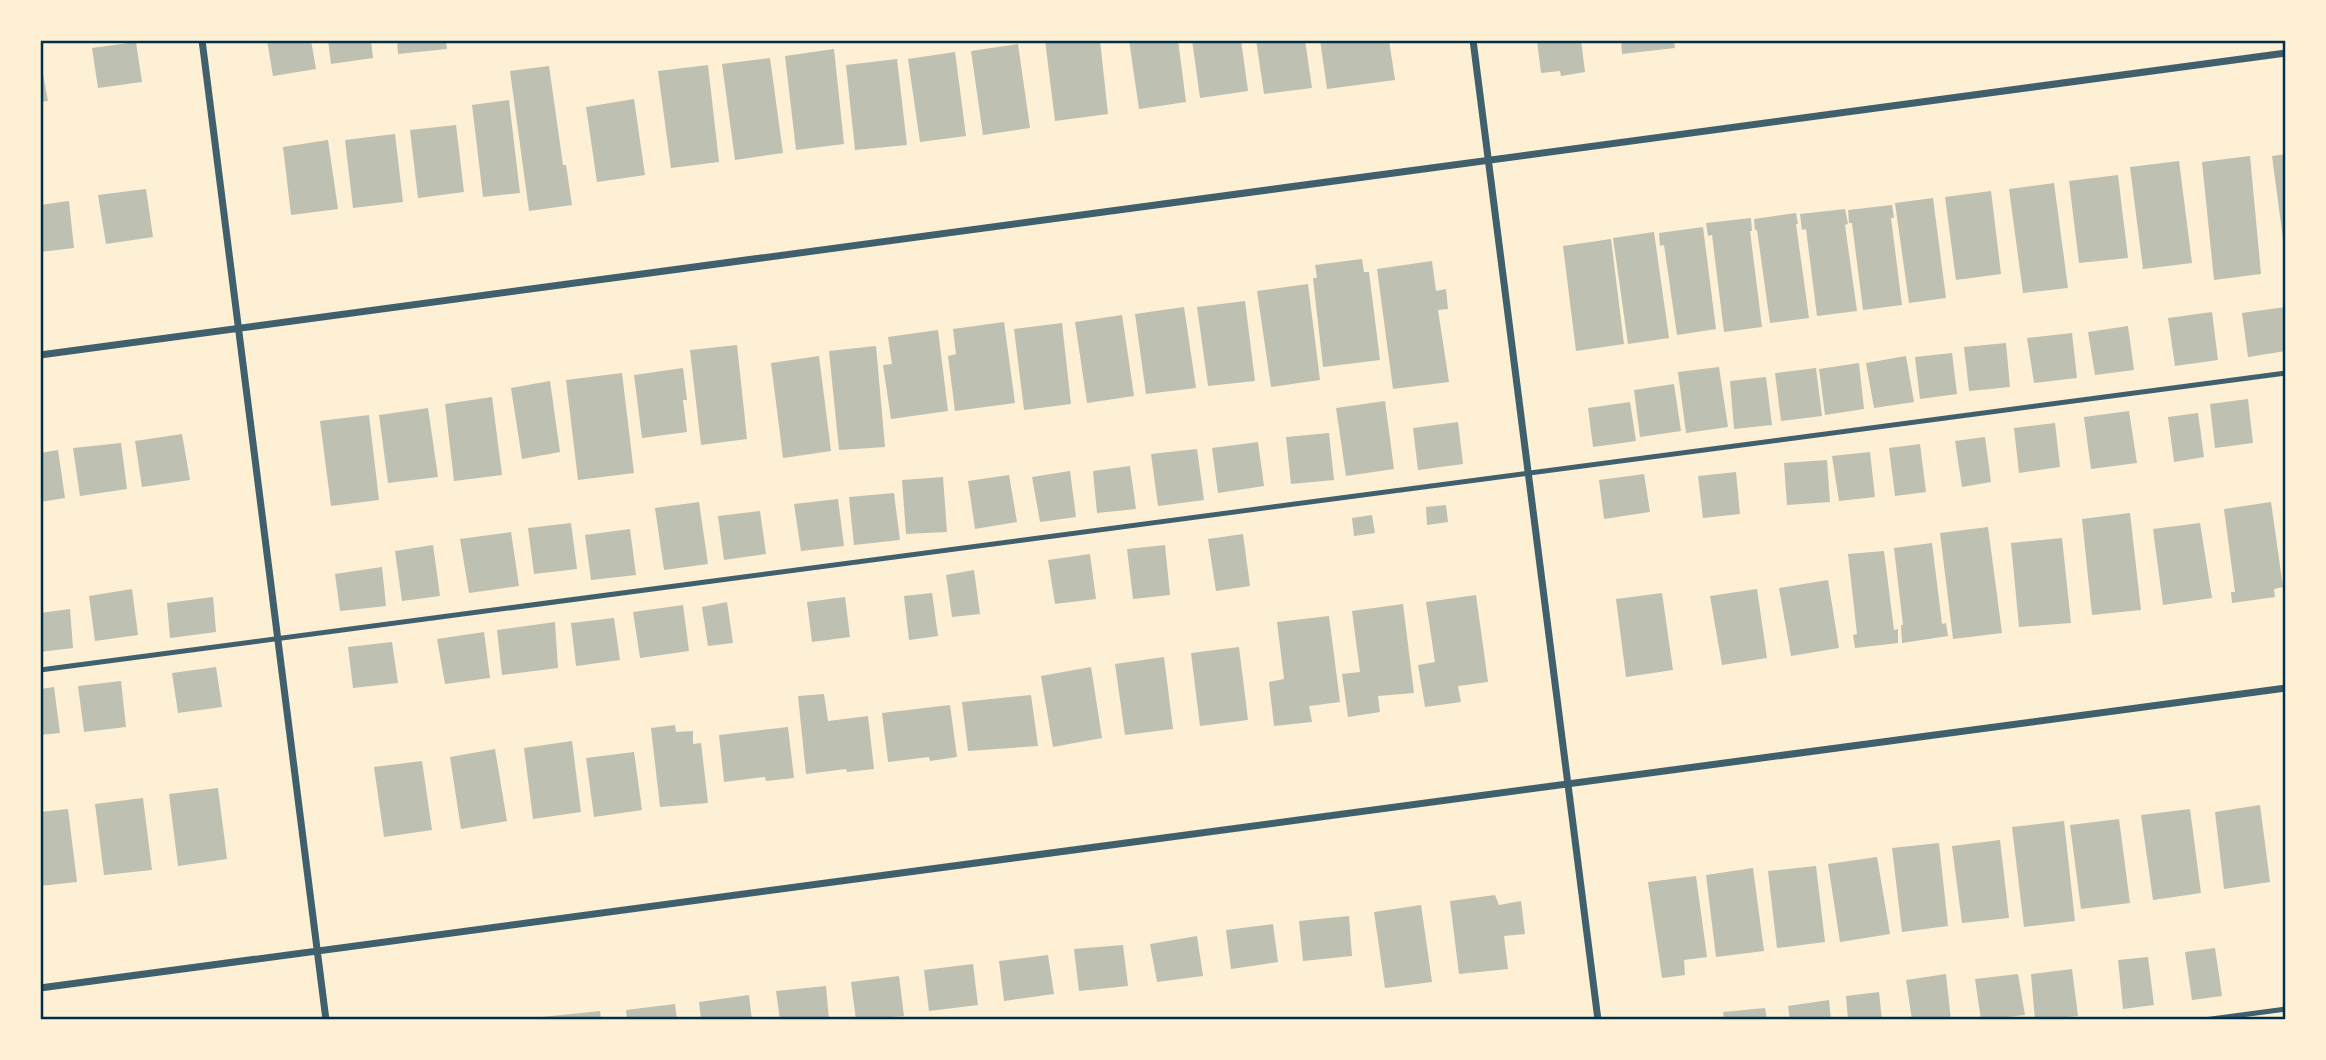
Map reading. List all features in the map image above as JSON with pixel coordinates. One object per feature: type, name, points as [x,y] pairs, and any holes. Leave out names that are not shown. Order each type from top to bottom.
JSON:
[{"type":"street","points":[[202,40],[326,1020]]},
{"type":"street","points":[[1472,40],[1598,1020]]},
{"type":"street","points":[[40,355],[2286,52]]},
{"type":"street","points":[[40,988],[2286,688]]},
{"type":"lane","points":[[40,670],[2286,373]]},
{"type":"lane","points":[[2204,1020],[2286,1009]]},
{"type":"building","points":[[267,40],[311,40],[316,69],[273,76]]},
{"type":"building","points":[[328,40],[371,40],[373,58],[331,64]]},
{"type":"building","points":[[397,40],[446,40],[447,49],[398,54]]},
{"type":"building","points":[[1045,40],[1100,40],[1108,114],[1055,121]]},
{"type":"building","points":[[1129,40],[1178,40],[1186,102],[1139,109]]},
{"type":"building","points":[[1192,40],[1241,40],[1248,91],[1200,98]]},
{"type":"building","points":[[1256,40],[1305,40],[1312,88],[1264,94]]},
{"type":"building","points":[[1320,40],[1389,40],[1395,80],[1327,89]]},
{"type":"building","points":[[1537,40],[1581,40],[1585,72],[1561,76],[1560,71],[1541,73]]},
{"type":"building","points":[[1621,40],[1674,40],[1675,48],[1622,54]]},
{"type":"building","points":[[136,42],[142,82],[98,88],[92,48]]},
{"type":"building","points":[[1018,44],[1030,128],[983,135],[971,51]]},
{"type":"building","points":[[834,49],[844,144],[796,150],[785,56]]},
{"type":"building","points":[[955,52],[966,136],[920,142],[908,59]]},
{"type":"building","points":[[40,58],[48,101],[40,102]]},
{"type":"building","points":[[770,58],[783,153],[735,160],[722,64]]},
{"type":"building","points":[[897,59],[907,145],[855,150],[846,65]]},
{"type":"building","points":[[708,65],[719,162],[671,168],[658,71]]},
{"type":"building","points":[[549,66],[563,165],[566,165],[572,205],[529,211],[510,71]]},
{"type":"building","points":[[634,99],[645,175],[597,182],[586,107]]},
{"type":"building","points":[[509,100],[520,193],[483,197],[472,105]]},
{"type":"building","points":[[456,125],[464,192],[418,198],[410,130]]},
{"type":"building","points":[[395,134],[403,202],[353,208],[345,140]]},
{"type":"building","points":[[328,140],[338,209],[291,215],[283,147]]},
{"type":"building","points":[[2286,154],[2286,239],[2283,239],[2272,156]]},
{"type":"building","points":[[2250,156],[2261,274],[2214,280],[2202,162]]},
{"type":"building","points":[[2179,161],[2192,263],[2143,269],[2130,167]]},
{"type":"building","points":[[2118,175],[2128,258],[2079,263],[2069,181]]},
{"type":"building","points":[[2054,183],[2068,288],[2023,293],[2009,189]]},
{"type":"building","points":[[146,189],[153,237],[106,244],[98,195]]},
{"type":"building","points":[[1991,191],[2001,274],[1956,280],[1945,197]]},
{"type":"building","points":[[1933,198],[1946,298],[1909,303],[1895,203]]},
{"type":"building","points":[[69,201],[74,248],[40,252],[40,205]]},
{"type":"building","points":[[1892,205],[1894,218],[1891,218],[1902,305],[1863,310],[1848,210]]},
{"type":"building","points":[[1845,209],[1857,311],[1817,316],[1806,229],[1802,230],[1800,214]]},
{"type":"building","points":[[1796,213],[1809,318],[1770,323],[1754,219]]},
{"type":"building","points":[[1751,218],[1750,231],[1762,327],[1724,332],[1712,235],[1708,236],[1706,223]]},
{"type":"building","points":[[1703,227],[1716,329],[1677,335],[1664,245],[1660,246],[1659,233]]},
{"type":"building","points":[[1654,232],[1669,338],[1628,344],[1613,238]]},
{"type":"building","points":[[1611,239],[1624,344],[1576,351],[1563,246]]},
{"type":"building","points":[[1362,259],[1364,272],[1369,272],[1380,360],[1323,367],[1313,278],[1317,278],[1315,265]]},
{"type":"building","points":[[1432,261],[1436,291],[1446,289],[1448,309],[1438,310],[1449,382],[1393,389],[1377,269]]},
{"type":"building","points":[[1308,284],[1320,380],[1271,387],[1257,291]]},
{"type":"building","points":[[1245,301],[1255,381],[1208,386],[1197,307]]},
{"type":"building","points":[[1184,307],[1196,388],[1146,394],[1135,314]]},
{"type":"building","points":[[2285,307],[2286,351],[2248,357],[2242,313]]},
{"type":"building","points":[[2212,312],[2218,360],[2175,366],[2168,318]]},
{"type":"building","points":[[1122,315],[1134,396],[1087,403],[1075,322]]},
{"type":"building","points":[[1004,322],[1015,403],[955,411],[948,356],[956,354],[953,329]]},
{"type":"building","points":[[1062,323],[1071,404],[1024,410],[1014,329]]},
{"type":"building","points":[[2128,326],[2134,370],[2095,375],[2088,332]]},
{"type":"building","points":[[938,330],[948,411],[891,419],[883,365],[892,364],[888,337]]},
{"type":"building","points":[[2072,333],[2077,378],[2034,383],[2027,338]]},
{"type":"building","points":[[2006,343],[2010,387],[1969,391],[1964,347]]},
{"type":"building","points":[[737,345],[747,439],[701,445],[690,350]]},
{"type":"building","points":[[876,346],[885,447],[839,450],[829,351]]},
{"type":"building","points":[[1952,353],[1957,394],[1920,399],[1915,357]]},
{"type":"building","points":[[819,356],[831,451],[783,458],[771,363]]},
{"type":"building","points":[[1906,356],[1914,402],[1874,408],[1866,363]]},
{"type":"building","points":[[1859,363],[1864,409],[1825,415],[1819,369]]},
{"type":"building","points":[[1719,367],[1728,427],[1686,433],[1678,372]]},
{"type":"building","points":[[683,368],[687,432],[642,438],[634,375]]},
{"type":"building","points":[[1816,368],[1822,416],[1781,421],[1775,373]]},
{"type":"building","points":[[622,373],[634,473],[578,480],[566,380]]},
{"type":"building","points":[[1766,377],[1772,425],[1734,429],[1730,381]]},
{"type":"building","points":[[550,381],[560,452],[522,459],[511,388]]},
{"type":"building","points":[[1674,384],[1681,431],[1640,437],[1634,390]]},
{"type":"building","points":[[492,397],[502,475],[454,481],[445,404]]},
{"type":"building","points":[[2248,399],[2253,443],[2215,448],[2210,404]]},
{"type":"building","points":[[1385,401],[1394,469],[1346,476],[1336,408]]},
{"type":"building","points":[[1630,402],[1636,441],[1593,447],[1588,408]]},
{"type":"building","points":[[428,408],[438,477],[388,483],[379,415]]},
{"type":"building","points":[[2129,411],[2137,463],[2091,469],[2084,417]]},
{"type":"building","points":[[2198,413],[2204,457],[2174,462],[2168,417]]},
{"type":"building","points":[[369,415],[379,500],[331,506],[320,421]]},
{"type":"building","points":[[1458,422],[1463,464],[1418,470],[1413,428]]},
{"type":"building","points":[[2055,423],[2060,467],[2019,473],[2014,428]]},
{"type":"building","points":[[1329,433],[1334,480],[1291,484],[1286,437]]},
{"type":"building","points":[[182,434],[190,480],[142,487],[135,441]]},
{"type":"building","points":[[1985,437],[1991,482],[1962,487],[1955,441]]},
{"type":"building","points":[[1258,442],[1264,486],[1218,493],[1212,448]]},
{"type":"building","points":[[121,443],[127,489],[80,496],[73,448]]},
{"type":"building","points":[[1920,444],[1926,492],[1895,496],[1889,448]]},
{"type":"building","points":[[1197,449],[1204,500],[1158,506],[1151,454]]},
{"type":"building","points":[[58,450],[65,498],[40,502],[40,453]]},
{"type":"building","points":[[1870,452],[1875,497],[1839,501],[1832,456]]},
{"type":"building","points":[[1827,460],[1830,502],[1787,505],[1784,463]]},
{"type":"building","points":[[1130,466],[1136,509],[1097,513],[1093,471]]},
{"type":"building","points":[[1070,471],[1076,517],[1040,522],[1032,477]]},
{"type":"building","points":[[1736,472],[1740,514],[1703,518],[1698,476]]},
{"type":"building","points":[[1644,474],[1650,512],[1604,519],[1599,480]]},
{"type":"building","points":[[1009,475],[1017,522],[975,529],[968,481]]},
{"type":"building","points":[[943,477],[947,532],[906,534],[902,480]]},
{"type":"building","points":[[894,493],[900,540],[854,545],[849,497]]},
{"type":"building","points":[[838,499],[844,546],[801,551],[794,504]]},
{"type":"building","points":[[699,502],[708,564],[664,570],[655,508]]},
{"type":"building","points":[[2271,502],[2283,587],[2274,589],[2275,597],[2232,603],[2231,592],[2235,592],[2224,509]]},
{"type":"building","points":[[1446,505],[1448,522],[1427,525],[1426,507]]},
{"type":"building","points":[[760,511],[766,554],[724,560],[718,516]]},
{"type":"building","points":[[2130,513],[2141,610],[2092,615],[2082,519]]},
{"type":"building","points":[[1372,515],[1375,533],[1354,536],[1352,518]]},
{"type":"building","points":[[571,523],[577,569],[534,574],[528,528]]},
{"type":"building","points":[[2200,523],[2212,598],[2163,605],[2153,529]]},
{"type":"building","points":[[1988,527],[2002,633],[1953,639],[1940,533]]},
{"type":"building","points":[[630,529],[636,575],[591,580],[585,535]]},
{"type":"building","points":[[511,532],[519,586],[469,593],[460,539]]},
{"type":"building","points":[[1243,534],[1250,586],[1216,591],[1208,539]]},
{"type":"building","points":[[2062,538],[2071,623],[2019,627],[2011,543]]},
{"type":"building","points":[[1932,543],[1942,624],[1946,623],[1948,636],[1902,643],[1903,625],[1894,548]]},
{"type":"building","points":[[433,545],[440,596],[402,601],[395,551]]},
{"type":"building","points":[[1165,545],[1170,595],[1133,599],[1127,549]]},
{"type":"building","points":[[1884,551],[1894,630],[1898,629],[1898,643],[1855,648],[1853,635],[1857,634],[1848,554]]},
{"type":"building","points":[[1090,554],[1096,599],[1055,604],[1048,560]]},
{"type":"building","points":[[382,567],[386,606],[340,611],[335,574]]},
{"type":"building","points":[[974,570],[980,614],[952,617],[946,575]]},
{"type":"building","points":[[1828,580],[1839,648],[1791,656],[1779,588]]},
{"type":"building","points":[[132,589],[138,635],[95,641],[89,596]]},
{"type":"building","points":[[1757,589],[1767,658],[1722,665],[1710,596]]},
{"type":"building","points":[[932,593],[938,636],[909,640],[904,596]]},
{"type":"building","points":[[1662,593],[1673,670],[1626,677],[1616,599]]},
{"type":"building","points":[[1476,595],[1488,682],[1458,686],[1461,702],[1425,707],[1418,665],[1435,662],[1426,602]]},
{"type":"building","points":[[213,597],[216,632],[170,638],[167,603]]},
{"type":"building","points":[[845,597],[850,637],[812,642],[807,602]]},
{"type":"building","points":[[727,602],[733,643],[708,646],[702,607]]},
{"type":"building","points":[[1403,604],[1414,693],[1378,696],[1380,712],[1348,717],[1342,674],[1360,672],[1352,611]]},
{"type":"building","points":[[683,605],[689,651],[640,658],[633,612]]},
{"type":"building","points":[[70,609],[73,648],[40,652],[40,613]]},
{"type":"building","points":[[1329,616],[1340,702],[1309,706],[1312,722],[1274,726],[1269,682],[1284,679],[1277,622]]},
{"type":"building","points":[[614,618],[620,660],[576,666],[571,623]]},
{"type":"building","points":[[555,622],[558,668],[502,675],[497,630]]},
{"type":"building","points":[[484,632],[490,678],[445,684],[437,639]]},
{"type":"building","points":[[392,642],[398,683],[353,688],[348,647]]},
{"type":"building","points":[[1239,647],[1248,720],[1200,726],[1191,653]]},
{"type":"building","points":[[1164,657],[1173,729],[1125,735],[1115,664]]},
{"type":"building","points":[[216,667],[222,707],[178,713],[172,673]]},
{"type":"building","points":[[1091,667],[1102,738],[1053,747],[1041,676]]},
{"type":"building","points":[[121,681],[126,727],[84,732],[78,686]]},
{"type":"building","points":[[54,687],[60,733],[40,735],[40,689]]},
{"type":"building","points":[[824,694],[828,721],[868,716],[874,769],[806,774],[798,696]]},
{"type":"building","points":[[1031,695],[1038,746],[968,751],[962,702]]},
{"type":"building","points":[[950,705],[957,757],[888,762],[882,713]]},
{"type":"building","points":[[675,725],[676,732],[693,731],[693,744],[701,743],[708,803],[660,807],[651,728]]},
{"type":"building","points":[[788,727],[794,778],[766,781],[765,777],[724,782],[719,735]]},
{"type":"building","points":[[572,741],[581,812],[533,819],[524,748]]},
{"type":"building","points":[[495,749],[507,821],[461,829],[450,757]]},
{"type":"building","points":[[634,752],[642,810],[594,817],[586,758]]},
{"type":"building","points":[[422,761],[432,830],[384,837],[374,767]]},
{"type":"building","points":[[218,788],[227,859],[178,866],[169,794]]},
{"type":"building","points":[[143,798],[152,870],[104,875],[95,804]]},
{"type":"building","points":[[2260,805],[2270,882],[2224,889],[2215,812]]},
{"type":"building","points":[[68,809],[77,882],[40,886],[40,812]]},
{"type":"building","points":[[2190,809],[2201,893],[2153,900],[2141,815]]},
{"type":"building","points":[[2119,819],[2130,903],[2081,909],[2070,825]]},
{"type":"building","points":[[2064,821],[2075,921],[2024,927],[2012,827]]},
{"type":"building","points":[[2000,840],[2009,918],[1962,923],[1952,846]]},
{"type":"building","points":[[1939,843],[1948,926],[1902,932],[1892,848]]},
{"type":"building","points":[[1877,857],[1890,934],[1840,942],[1828,864]]},
{"type":"building","points":[[1816,866],[1825,942],[1777,948],[1768,871]]},
{"type":"building","points":[[1753,868],[1764,951],[1716,957],[1706,875]]},
{"type":"building","points":[[1696,876],[1707,957],[1684,960],[1685,975],[1662,978],[1648,882]]},
{"type":"building","points":[[1495,895],[1499,905],[1521,901],[1525,934],[1504,936],[1508,969],[1459,974],[1450,901]]},
{"type":"building","points":[[1421,905],[1432,982],[1385,988],[1374,912]]},
{"type":"building","points":[[1349,916],[1352,956],[1303,961],[1299,921]]},
{"type":"building","points":[[1273,924],[1278,962],[1231,969],[1226,930]]},
{"type":"building","points":[[1197,936],[1203,976],[1157,982],[1150,944]]},
{"type":"building","points":[[1123,945],[1128,986],[1079,991],[1074,949]]},
{"type":"building","points":[[2215,948],[2222,996],[2192,1000],[2185,952]]},
{"type":"building","points":[[1048,955],[1054,994],[1004,1001],[999,961]]},
{"type":"building","points":[[2148,957],[2154,1005],[2123,1009],[2118,960]]},
{"type":"building","points":[[973,964],[978,1005],[929,1011],[924,970]]},
{"type":"building","points":[[2072,969],[2078,1016],[2035,1020],[2031,974]]},
{"type":"building","points":[[1946,974],[1951,1020],[1912,1020],[1906,980]]},
{"type":"building","points":[[2018,974],[2025,1015],[1981,1020],[1975,979]]},
{"type":"building","points":[[899,976],[904,1016],[856,1020],[851,982]]},
{"type":"building","points":[[826,986],[829,1020],[780,1020],[776,991]]},
{"type":"building","points":[[1879,992],[1882,1020],[1848,1020],[1846,996]]},
{"type":"building","points":[[749,995],[752,1020],[701,1020],[699,1002]]},
{"type":"building","points":[[1829,1000],[1831,1020],[1790,1020],[1788,1006]]},
{"type":"building","points":[[675,1004],[677,1020],[627,1020],[626,1010]]},
{"type":"building","points":[[1765,1008],[1767,1020],[1724,1020],[1723,1012]]},
{"type":"building","points":[[600,1011],[601,1020],[542,1020],[542,1017]]}]
